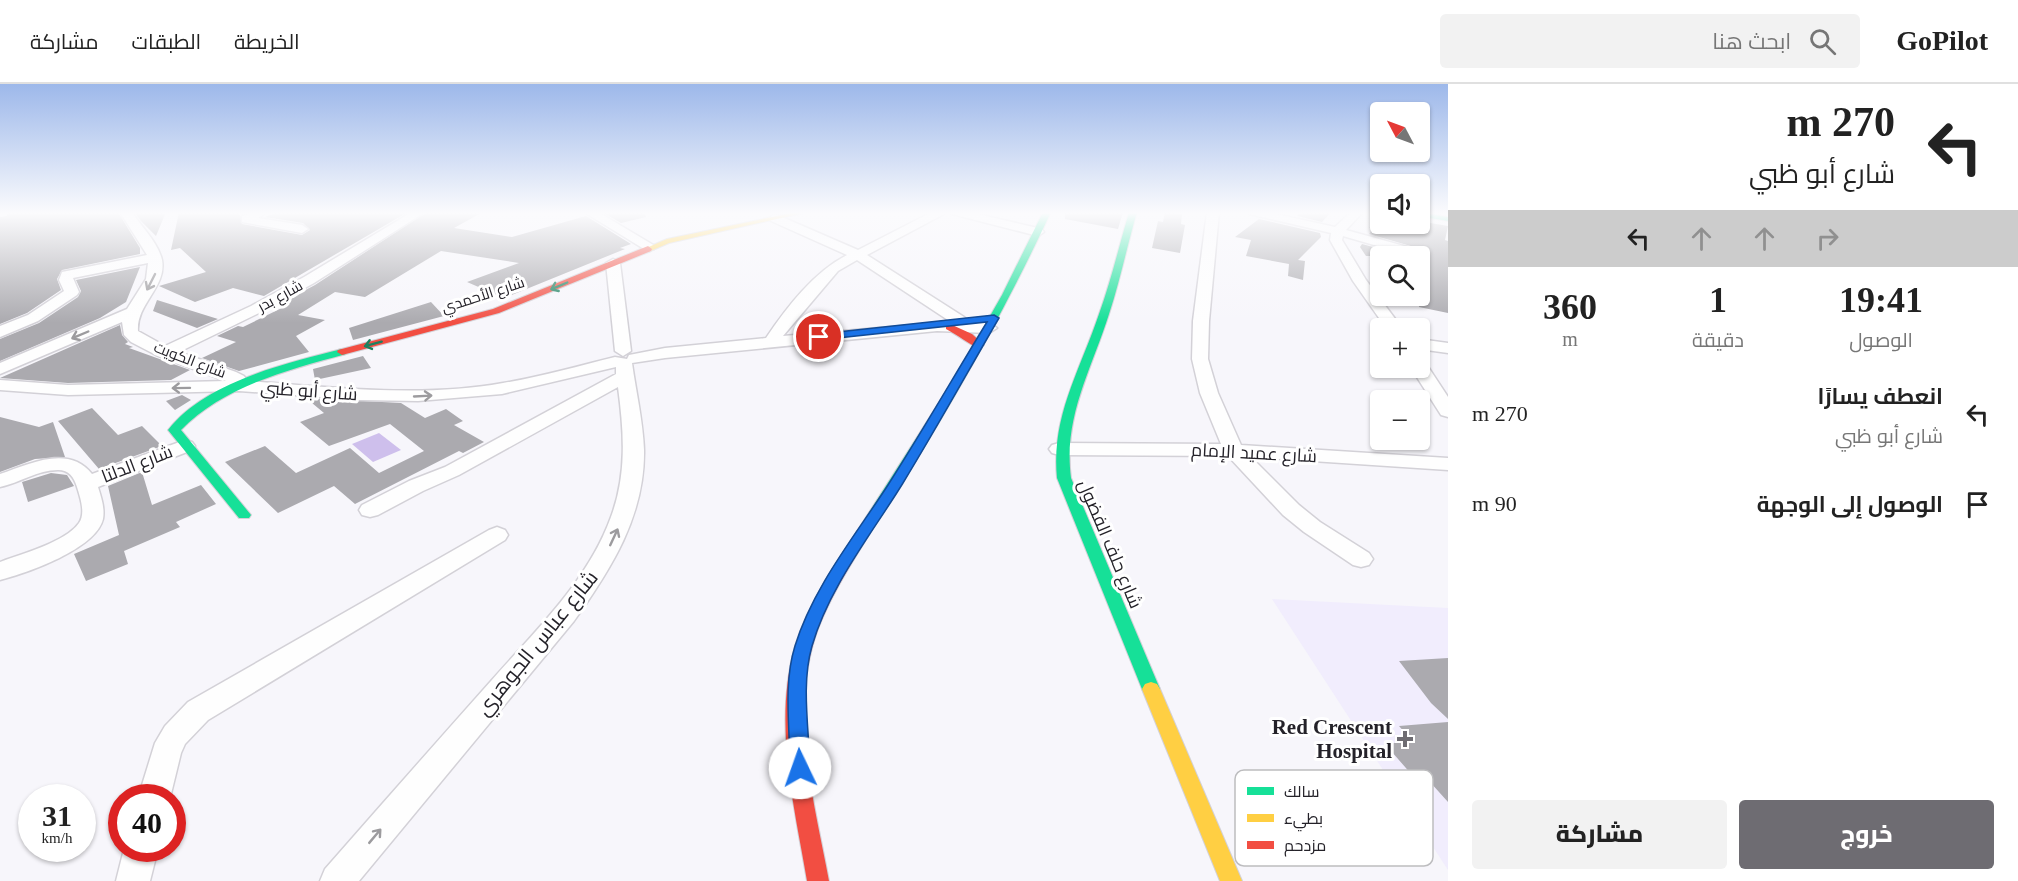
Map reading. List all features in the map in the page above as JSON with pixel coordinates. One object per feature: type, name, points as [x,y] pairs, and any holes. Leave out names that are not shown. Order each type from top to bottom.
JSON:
[{"type":"street","points":[[0,369],[134,312],[154,278],[154,258],[149,249]]},
{"type":"street","name":"شارع بدر","points":[[166,352],[256,309],[309,280],[356,249]]},
{"type":"street","name":"شارع الأحمدي","points":[[185,446],[174,430],[178,423],[239,386],[268,372],[496,311],[642,249]]},
{"type":"street","points":[[845,249],[858,255],[949,325],[979,345]]},
{"type":"street","points":[[772,342],[784,323],[826,275],[842,263],[869,249]]},
{"type":"street","points":[[818,881],[800,768],[797,703],[798,675],[803,647],[830,587],[896,483],[992,323],[1029,249]]},
{"type":"street","name":"شارع حلف الفضول","points":[[1123,249],[1104,316],[1068,412],[1059,449],[1064,478],[1231,881]]},
{"type":"street","points":[[1209,249],[1201,321],[1200,359],[1209,393],[1233,450],[1291,510],[1312,527],[1361,559]]},
{"type":"street","points":[[1340,249],[1387,318]]},
{"type":"street","points":[[0,332],[33,318],[72,292],[66,280],[68,275],[154,258]]},
{"type":"street","name":"شارع عباس الجوهري","points":[[337,881],[565,614],[598,571],[618,528],[632,486],[634,448],[626,361],[613,263]]},
{"type":"street","name":"شارع الكويت","points":[[134,312],[129,325],[133,335],[166,352],[230,376],[238,380],[239,386]]},
{"type":"street","name":"شارع أبو ظبي","points":[[0,385],[68,390],[239,386],[360,395],[440,395],[511,388],[665,353],[949,325],[992,323]]},
{"type":"street","points":[[1430,346],[1448,348]]},
{"type":"street","points":[[370,510],[493,450],[626,361]]},
{"type":"street","points":[[1427,378],[1448,411]]},
{"type":"street","points":[[185,446],[244,515]]},
{"type":"street","name":"شارع الدلتا","points":[[88,483],[185,446]]},
{"type":"street","name":"شارع عميد الإمام","points":[[1059,449],[1233,450],[1448,464]]},
{"type":"street","name":"شارع الدلتا","points":[[0,481],[63,463],[78,467],[88,483],[93,513],[92,520],[83,532],[61,546],[0,572]]},
{"type":"street","points":[[158,784],[166,752],[175,735],[198,711],[497,535]]},
{"type":"street","points":[[132,881],[137,862]]},
{"type":"shaded area","points":[[379,433],[401,450],[373,462],[352,444]]},
{"type":"shaded area","name":"Red Crescent Hospital","points":[[1272,599],[1448,608],[1448,870],[1433,847],[1433,770],[1383,770]]},
{"type":"building","points":[[0,249],[140,249],[140,254],[62,270],[57,279],[61,290],[27,313],[0,324]]},
{"type":"building","points":[[181,249],[344,249],[264,296],[233,288],[195,302],[159,286],[206,272]]},
{"type":"building","points":[[370,249],[625,249],[504,298],[467,282],[519,263],[441,251],[365,297],[335,292],[298,315],[325,320],[296,336],[309,352],[239,371],[202,358],[236,342],[217,336],[238,326],[243,327],[290,304],[285,301],[315,285]]},
{"type":"building","points":[[1159,249],[1181,249],[1180,253]]},
{"type":"building","points":[[1248,249],[1309,249],[1298,260],[1305,261],[1303,280],[1288,276],[1289,264],[1246,256]]},
{"type":"building","points":[[1361,249],[1370,249],[1370,256],[1366,256]]},
{"type":"building","points":[[1430,249],[1448,249],[1448,313],[1419,307],[1430,306]]},
{"type":"building","points":[[140,267],[126,302],[100,318],[0,361],[0,339],[39,323],[78,297],[81,291],[76,280]]},
{"type":"building","points":[[157,300],[218,319],[197,328],[153,311]]},
{"type":"building","points":[[431,302],[444,316],[353,340],[349,328]]},
{"type":"building","points":[[120,325],[122,335],[128,342],[125,344],[133,347],[129,348],[190,370],[171,380],[68,383],[0,378]]},
{"type":"building","points":[[363,356],[371,368],[315,380],[313,369]]},
{"type":"building","points":[[182,395],[191,400],[175,410],[166,401]]},
{"type":"building","points":[[306,398],[401,403],[425,418],[446,409],[463,421],[454,425],[484,442],[463,453],[459,451],[355,504],[334,486],[278,513],[225,462],[265,446],[296,473],[350,448],[379,473],[424,451],[390,424],[329,446],[300,422],[324,413]]},
{"type":"building","points":[[92,408],[118,435],[142,426],[162,446],[99,469],[58,421]]},
{"type":"building","points":[[0,417],[39,427],[53,422],[65,457],[35,459],[0,472]]},
{"type":"building","points":[[142,472],[152,505],[201,485],[216,504],[176,522],[180,527],[124,551],[128,564],[86,581],[74,554],[119,535],[108,486]]},
{"type":"building","points":[[51,473],[67,475],[74,486],[28,502],[22,482]]},
{"type":"building","points":[[1448,658],[1448,719],[1431,703],[1399,661]]},
{"type":"building","points":[[1448,722],[1448,802],[1433,785],[1433,770],[1408,770],[1385,744],[1412,741],[1399,726]]},
{"type":"traffic: fast","points":[[863,533],[914,456],[962,376],[1029,249]]},
{"type":"traffic: fast","points":[[1123,249],[1104,315],[1067,416],[1062,457],[1064,478],[1151,689]]},
{"type":"traffic: fast","points":[[244,515],[174,430],[189,415],[228,390],[276,371],[342,352]]},
{"type":"traffic: slow","points":[[1151,689],[1231,881]]},
{"type":"traffic: jam","points":[[342,352],[496,311],[648,249]]},
{"type":"traffic: jam","points":[[950,327],[968,336],[979,345]]},
{"type":"traffic: jam","points":[[818,881],[798,763],[795,703],[798,674],[804,646],[815,616],[837,573],[863,533]]},
{"type":"place","name":"Red Crescent Hospital","points":[[1405,739]]},
{"type":"route","points":[[800,768],[798,675],[803,647],[814,617],[994,318],[959,320],[937,326],[819,337]]}]
